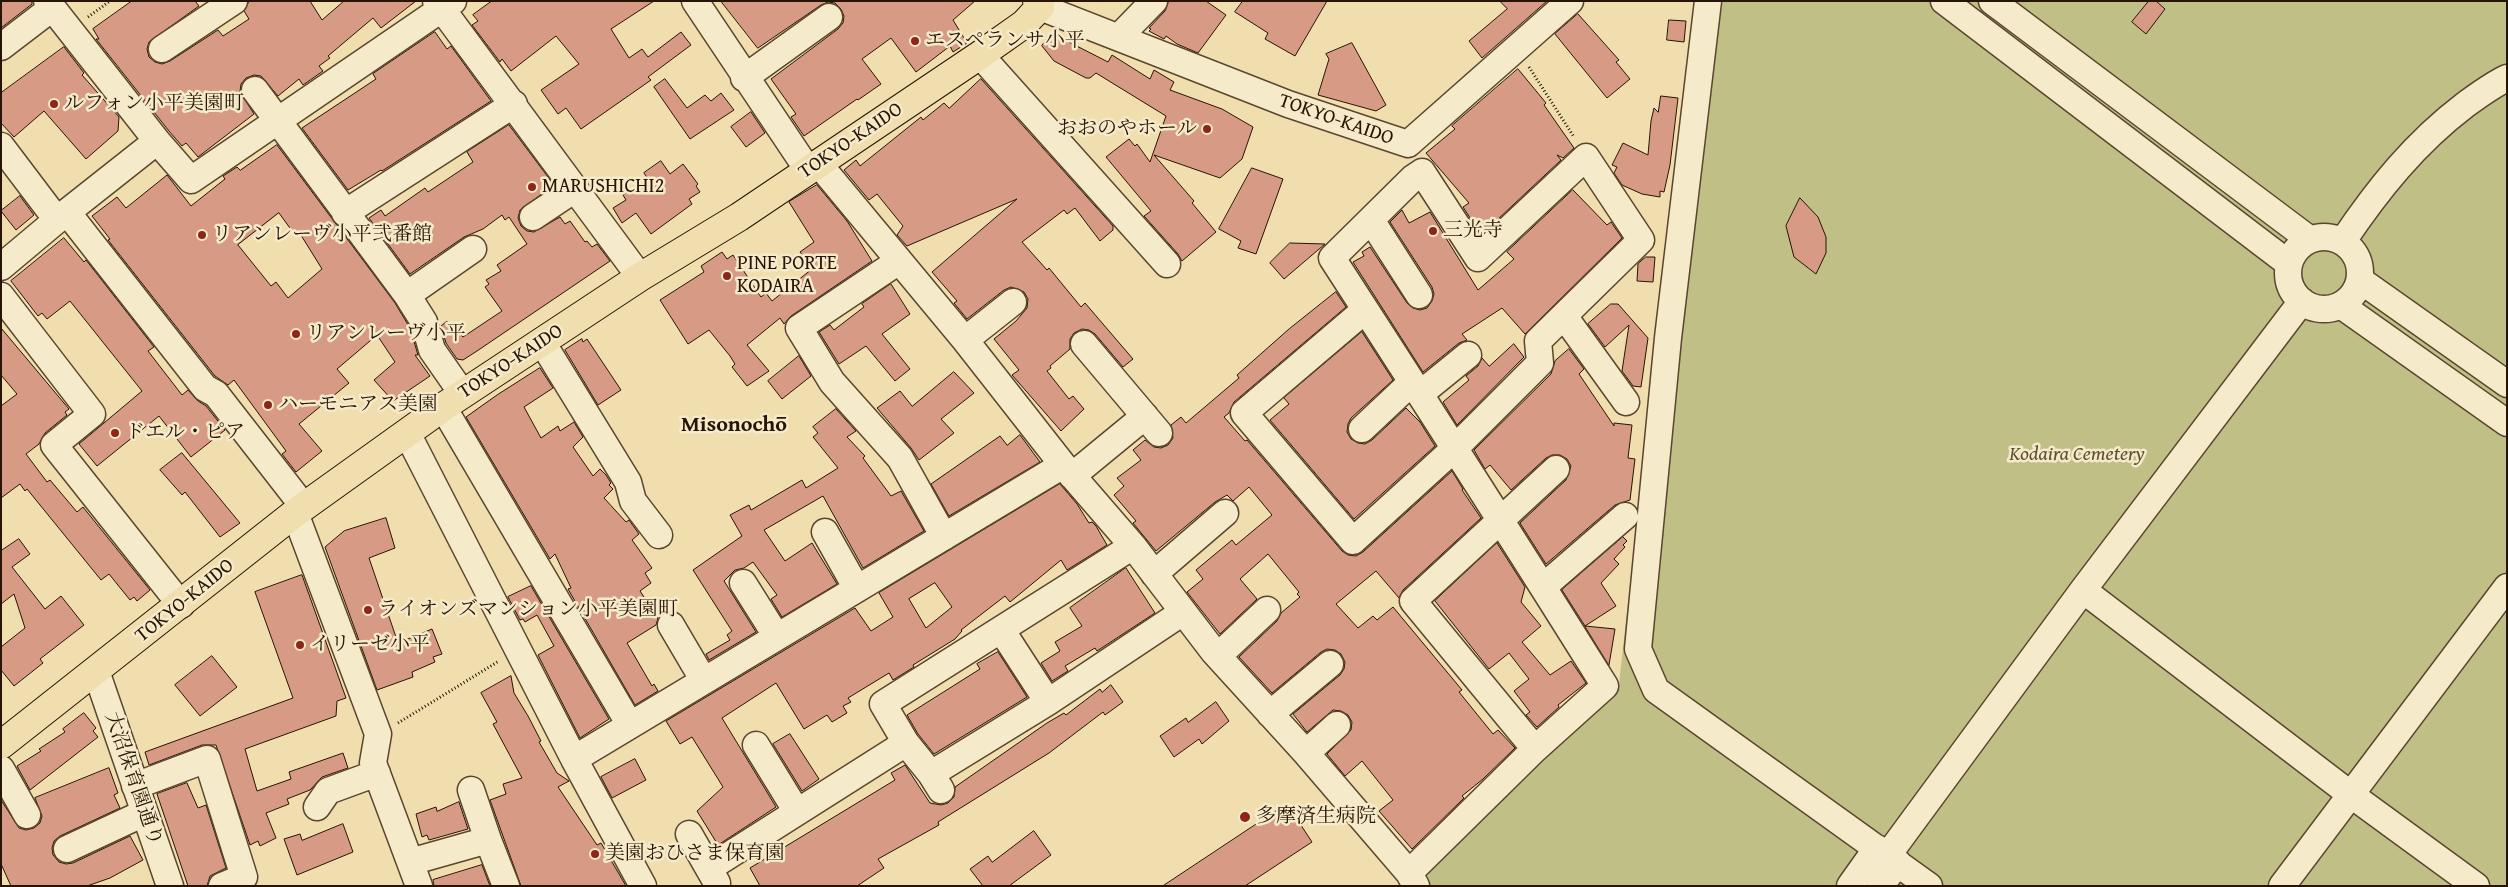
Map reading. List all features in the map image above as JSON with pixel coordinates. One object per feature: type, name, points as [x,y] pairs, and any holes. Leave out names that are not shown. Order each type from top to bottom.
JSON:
[{"type":"main road","name":"TOKYO-KAIDO","points":[[1,745],[299,510],[452,400],[640,277],[739,217],[980,55],[1024,24],[1041,3]]},
{"type":"street","points":[[162,49],[234,1]]},
{"type":"street","points":[[695,1],[744,78],[813,167],[899,261],[965,340],[1068,470],[1134,546],[1218,656],[1306,753],[1414,882],[1535,749],[1604,686],[1455,448],[1332,258],[1413,178],[1422,172],[1478,258],[1586,157],[1641,240],[1538,341],[1540,363],[1455,448],[1353,541],[1244,413],[1365,310]]},
{"type":"street","points":[[1119,37],[1154,1]]},
{"type":"street","name":"TOKYO-KAIDO","points":[[1041,3],[1119,37],[1288,104],[1408,144],[1518,49],[1570,1]]},
{"type":"street","points":[[1708,1],[1668,338],[1638,649],[1656,690],[1929,886]]},
{"type":"street","points":[[1944,1],[2288,263]]},
{"type":"street","points":[[1992,1],[2309,239]]},
{"type":"street","points":[[1,47],[49,4],[157,141],[191,180],[280,121],[444,4],[640,277]]},
{"type":"street","points":[[744,78],[829,17]]},
{"type":"street","points":[[980,55],[1167,264]]},
{"type":"street","points":[[2343,241],[2386,181],[2408,155],[2435,129],[2487,89],[2507,78]]},
{"type":"street","points":[[256,90],[407,295],[424,322],[432,350],[452,400],[630,725]]},
{"type":"street","points":[[345,213],[514,104]]},
{"type":"street","points":[[1,267],[157,141]]},
{"type":"street","points":[[1408,144],[1413,178]]},
{"type":"street","points":[[1,146],[62,216],[205,388],[216,394],[299,510],[378,734],[373,763],[414,874],[488,840]]},
{"type":"street","points":[[533,217],[575,188]]},
{"type":"street","points":[[1371,220],[1419,295]]},
{"type":"street","points":[[2327,236],[2343,241],[2352,248],[2360,264],[2360,280],[2342,306],[2326,310],[2312,307],[2294,293],[2288,278],[2288,263],[2295,249],[2309,239],[2327,236]]},
{"type":"street","points":[[407,295],[474,249]]},
{"type":"street","points":[[899,261],[799,328],[832,382],[900,458],[944,537]]},
{"type":"street","points":[[2360,280],[2507,384]]},
{"type":"street","points":[[1,296],[92,414],[54,445],[180,605]]},
{"type":"street","points":[[1850,886],[1888,855],[2083,590],[2302,301]]},
{"type":"street","points":[[965,340],[1013,302]]},
{"type":"street","points":[[2342,306],[2507,423]]},
{"type":"street","points":[[1564,316],[1626,402]]},
{"type":"street","points":[[542,342],[598,454],[628,482],[633,501],[659,534]]},
{"type":"street","points":[[574,759],[944,537],[1152,424],[1084,344]]},
{"type":"street","points":[[1362,429],[1416,388],[1468,355]]},
{"type":"street","points":[[407,433],[574,759],[643,886]]},
{"type":"street","points":[[1535,749],[1413,601],[1556,469]]},
{"type":"street","points":[[1154,574],[1225,513]]},
{"type":"street","points":[[1543,587],[1625,516]]},
{"type":"street","points":[[825,532],[858,589]]},
{"type":"street","points":[[1134,546],[1002,631],[883,704],[906,743],[936,782],[1048,702],[1183,612]]},
{"type":"street","points":[[743,583],[777,637]]},
{"type":"street","points":[[2282,886],[2507,587]]},
{"type":"street","points":[[2083,590],[2350,794],[2476,886]]},
{"type":"street","points":[[1218,656],[1266,610]]},
{"type":"street","points":[[671,625],[704,681]]},
{"type":"street","points":[[1002,631],[1048,702]]},
{"type":"street","points":[[1270,714],[1330,664]]},
{"type":"street","name":"大沼保育園通り","points":[[96,671],[170,886]]},
{"type":"street","points":[[1306,753],[1337,725]]},
{"type":"street","points":[[688,834],[713,876],[797,812],[906,743]]},
{"type":"street","points":[[756,745],[797,812]]},
{"type":"street","points":[[135,786],[207,759],[244,877],[222,886]]},
{"type":"street","points":[[1,769],[27,815]]},
{"type":"street","points":[[318,807],[328,791],[377,773]]},
{"type":"street","points":[[471,790],[506,886]]},
{"type":"street","points":[[67,849],[144,813]]},
{"type":"street","points":[[1880,886],[1888,855]]},
{"type":"path","points":[[1518,49],[1586,157]]},
{"type":"path","points":[[378,734],[518,650]]},
{"type":"green space","name":"Kodaira Cemetery","points":[[1695,1],[2507,1],[2507,886],[1424,886],[1415,867],[1619,684]]},
{"type":"building","points":[[1,1],[32,1],[32,4],[1,28]]},
{"type":"building","points":[[132,1],[195,1],[199,6],[149,42],[147,49],[149,57],[155,62],[162,64],[170,61],[218,30],[223,36],[249,19],[244,11],[249,1],[310,1],[322,20],[344,1],[416,1],[381,28],[373,18],[328,56],[330,58],[319,66],[323,71],[303,85],[299,79],[278,96],[261,76],[254,75],[246,78],[241,84],[240,92],[254,114],[198,157],[186,143],[182,146],[169,131],[96,39],[99,39],[93,29]]},
{"type":"building","points":[[492,1],[654,1],[611,29],[629,58],[642,49],[648,57],[681,32],[691,45],[648,77],[651,80],[581,129],[566,108],[558,114],[541,90],[579,64],[556,36],[511,71],[502,59],[500,62],[472,25],[478,21],[473,15]]},
{"type":"building","points":[[721,1],[975,1],[953,20],[967,43],[953,52],[950,46],[916,72],[891,38],[862,59],[881,84],[804,136],[791,117],[796,114],[771,79],[838,29],[843,23],[844,16],[841,9],[835,3],[828,2],[821,5],[758,48]]},
{"type":"building","points":[[1169,1],[1206,1],[1226,15],[1198,53],[1177,44],[1166,36],[1164,39],[1149,31],[1151,29],[1149,28],[1165,11]]},
{"type":"building","points":[[1243,1],[1327,1],[1295,56],[1265,39],[1268,33],[1235,12]]},
{"type":"building","points":[[1500,1],[1547,1],[1482,58],[1469,41],[1507,9]]},
{"type":"building","points":[[2149,1],[2156,1],[2165,9],[2146,34],[2132,22]]},
{"type":"building","points":[[1578,14],[1619,60],[1616,62],[1630,79],[1607,98],[1555,34]]},
{"type":"building","points":[[1669,20],[1686,21],[1684,42],[1667,40]]},
{"type":"building","points":[[435,32],[447,49],[451,46],[491,101],[382,171],[348,190],[302,128],[376,79],[373,74]]},
{"type":"building","points":[[1051,33],[1066,43],[1067,41],[1108,62],[1112,55],[1150,79],[1154,70],[1174,82],[1170,90],[1222,109],[1253,127],[1242,159],[1220,178],[1154,155],[1194,201],[1192,203],[1216,232],[1182,261],[1144,216],[1151,211],[1106,157],[1129,139],[1135,146],[1137,144],[1150,162],[1166,116],[1096,73],[1090,78],[1086,78],[1054,61],[1042,46]]},
{"type":"building","points":[[1352,43],[1386,105],[1376,111],[1318,95],[1329,59],[1326,54]]},
{"type":"building","name":"ルフォン小平美園町","points":[[64,47],[84,73],[82,75],[119,117],[118,131],[86,159],[44,111],[14,137],[1,123],[1,93]]},
{"type":"building","points":[[1518,69],[1546,103],[1544,105],[1574,148],[1563,158],[1557,155],[1561,160],[1481,235],[1463,207],[1469,203],[1426,153],[1455,129],[1452,126]]},
{"type":"building","points":[[665,79],[687,108],[705,95],[711,101],[721,93],[734,110],[690,139],[654,87]]},
{"type":"building","points":[[981,79],[1113,226],[1113,230],[1100,241],[1075,208],[1067,214],[1064,210],[1022,242],[1047,270],[1049,268],[1081,307],[1085,303],[1133,359],[1123,367],[1095,334],[1089,330],[1082,329],[1074,333],[1070,339],[1070,349],[1050,366],[1051,368],[1047,371],[1069,399],[1073,396],[1084,409],[1061,431],[1012,375],[1019,370],[994,339],[1016,321],[1027,308],[1028,299],[1024,292],[1011,287],[1004,290],[967,319],[954,303],[957,301],[932,272],[1017,199],[907,246],[897,235],[903,226],[877,194],[869,200],[844,170],[856,160],[860,166],[921,117],[923,120],[944,103],[949,108]]},
{"type":"building","points":[[1661,96],[1678,98],[1670,165],[1664,192],[1660,191],[1660,197],[1642,194],[1622,185],[1614,173],[1617,167],[1612,165],[1623,143],[1648,155],[1651,121],[1654,108],[1658,112]]},
{"type":"building","points":[[751,112],[765,133],[746,147],[731,127]]},
{"type":"building","points":[[509,125],[554,185],[520,210],[518,218],[521,226],[527,231],[534,232],[560,217],[565,224],[570,221],[585,242],[587,241],[592,247],[597,244],[610,261],[463,360],[457,359],[446,343],[441,326],[447,321],[463,337],[502,311],[485,287],[489,284],[486,280],[501,271],[497,265],[527,244],[509,217],[505,220],[502,215],[483,229],[464,237],[410,274],[369,218],[381,210],[385,216],[425,188],[428,192],[473,162],[467,152]]},
{"type":"building","points":[[277,145],[395,303],[410,328],[418,355],[415,355],[430,376],[393,401],[374,380],[395,362],[377,335],[337,369],[349,383],[299,424],[322,451],[296,472],[282,454],[286,451],[234,380],[228,385],[215,376],[108,240],[110,239],[92,216],[117,197],[126,208],[167,175],[191,206],[225,179],[223,176],[237,167],[240,170]],"holes":[[[279,213],[295,235],[299,232],[322,269],[288,298],[276,282],[271,286],[238,245]]]},
{"type":"building","points":[[661,161],[670,174],[683,164],[698,184],[696,186],[700,192],[689,199],[692,204],[651,234],[636,213],[622,223],[613,208],[626,200],[623,195],[648,179],[644,173]]},
{"type":"building","points":[[1252,168],[1283,179],[1256,254],[1238,248],[1241,241],[1219,229]]},
{"type":"building","points":[[817,185],[847,221],[872,261],[791,316],[784,324],[780,318],[747,345],[769,371],[747,386],[732,367],[735,364],[730,356],[709,330],[688,344],[660,300],[704,272],[701,266],[722,252],[727,259],[733,255],[761,297],[766,293],[772,301],[812,269],[800,252],[814,242],[789,202]]},
{"type":"building","points":[[1573,190],[1607,225],[1611,222],[1622,238],[1525,334],[1502,308],[1462,334],[1467,340],[1459,343],[1423,372],[1353,262],[1364,256],[1362,252],[1370,247],[1407,303],[1413,308],[1420,310],[1427,308],[1434,294],[1432,287],[1390,222],[1402,210],[1409,223],[1430,212],[1478,290],[1514,259],[1507,252]]},
{"type":"building","points":[[20,196],[34,215],[16,230],[1,211]]},
{"type":"building","points":[[1800,198],[1818,217],[1826,237],[1826,253],[1816,274],[1794,257],[1786,226]]},
{"type":"building","points":[[64,238],[84,262],[86,260],[154,347],[148,351],[182,395],[188,390],[198,401],[206,406],[225,430],[191,457],[159,416],[97,466],[79,444],[142,391],[70,301],[47,319],[42,313],[38,316],[11,281]]},
{"type":"building","points":[[1290,243],[1325,244],[1284,279],[1270,263]]},
{"type":"building","points":[[1646,257],[1655,257],[1653,282],[1637,281],[1638,264]]},
{"type":"building","points":[[891,284],[910,314],[882,334],[910,369],[895,381],[866,346],[839,364],[819,332],[830,325],[834,330],[864,307],[862,304]]},
{"type":"building","points":[[1336,292],[1346,307],[1234,402],[1229,413],[1224,417],[1245,441],[1247,440],[1342,551],[1348,555],[1356,556],[1363,552],[1452,471],[1481,518],[1403,590],[1399,598],[1376,571],[1336,604],[1358,628],[1373,616],[1377,620],[1393,607],[1462,690],[1459,692],[1493,734],[1498,730],[1515,748],[1462,796],[1464,798],[1412,849],[1379,811],[1393,800],[1362,761],[1345,776],[1327,754],[1351,730],[1352,722],[1348,715],[1341,711],[1333,710],[1307,732],[1293,714],[1340,675],[1344,669],[1345,662],[1341,654],[1335,650],[1327,649],[1321,652],[1272,693],[1239,657],[1277,621],[1281,613],[1300,597],[1297,594],[1299,592],[1268,554],[1240,579],[1257,599],[1220,634],[1187,592],[1203,579],[1196,570],[1232,540],[1236,545],[1272,515],[1249,487],[1233,501],[1227,495],[1215,502],[1156,551],[1133,523],[1136,521],[1114,495],[1124,486],[1117,478],[1141,460],[1133,450],[1145,440],[1154,447],[1161,448],[1168,445],[1173,438],[1171,425],[1181,417],[1186,423],[1239,378],[1237,375],[1289,329]]},
{"type":"building","points":[[1611,304],[1618,304],[1648,338],[1641,387],[1633,386],[1622,371],[1629,325],[1605,347],[1588,324]]},
{"type":"building","points":[[1,328],[69,409],[65,412],[67,415],[45,433],[39,444],[26,454],[47,482],[50,480],[77,512],[83,507],[150,590],[137,601],[134,597],[130,600],[109,574],[101,580],[27,489],[25,491],[20,484],[1,498],[1,406],[17,394],[1,375]]},
{"type":"building","points":[[1362,332],[1393,380],[1351,418],[1347,432],[1351,439],[1365,444],[1372,440],[1406,408],[1420,422],[1435,446],[1354,519],[1270,420],[1289,404],[1284,398]]},
{"type":"building","points":[[582,339],[583,342],[587,339],[621,390],[598,405],[565,350]]},
{"type":"building","points":[[1514,344],[1524,357],[1457,425],[1443,402],[1469,380],[1466,376],[1478,366],[1482,358],[1489,366]]},
{"type":"building","points":[[1569,349],[1584,369],[1579,374],[1614,426],[1614,423],[1632,425],[1628,458],[1635,459],[1630,500],[1615,505],[1546,564],[1520,523],[1566,480],[1571,466],[1567,459],[1560,455],[1552,455],[1546,458],[1511,490],[1490,465],[1485,469],[1474,450],[1551,374],[1555,361]]},
{"type":"building","points":[[799,356],[811,376],[782,399],[768,381]]},
{"type":"building","points":[[540,368],[553,388],[524,407],[541,438],[558,426],[560,431],[574,422],[583,437],[573,447],[593,476],[600,469],[606,475],[611,483],[609,485],[613,489],[604,498],[626,522],[629,520],[639,534],[632,540],[652,568],[645,573],[651,583],[640,591],[658,618],[656,625],[627,643],[652,686],[654,684],[658,691],[635,705],[568,589],[571,588],[555,554],[550,559],[466,417]]},
{"type":"building","points":[[954,372],[974,393],[941,419],[954,433],[919,460],[877,408],[900,391],[912,406]]},
{"type":"building","points":[[836,409],[856,431],[847,437],[865,456],[863,458],[891,496],[901,491],[924,531],[863,568],[823,496],[764,530],[785,561],[812,543],[837,584],[782,617],[771,599],[777,595],[753,562],[744,568],[735,570],[724,581],[756,632],[709,660],[706,654],[730,640],[727,635],[732,631],[693,570],[742,536],[730,515],[749,505],[751,510],[802,480],[806,488],[838,468],[813,437],[818,433],[813,427]]},
{"type":"building","points":[[1020,435],[1040,462],[949,516],[931,484],[1000,436],[1007,445]]},
{"type":"building","points":[[182,453],[240,523],[220,537],[185,492],[182,495],[160,470]]},
{"type":"building","points":[[1060,484],[1077,504],[1089,523],[1092,522],[1096,526],[1107,545],[1067,570],[1061,560],[1010,602],[1005,596],[961,630],[955,639],[913,665],[914,667],[893,680],[889,673],[848,698],[851,702],[843,706],[847,713],[832,722],[827,715],[804,729],[776,683],[722,718],[776,807],[718,845],[697,811],[723,787],[692,737],[680,744],[666,721],[855,608],[871,631],[893,617],[879,593]],"holes":[[[935,583],[952,607],[926,628],[909,599]]]},
{"type":"building","name":"ライオンズマンション小平美園町","points":[[386,518],[395,548],[369,558],[398,643],[432,629],[442,654],[433,657],[435,662],[412,672],[413,677],[377,690],[325,547],[344,531]]},
{"type":"building","points":[[1623,537],[1627,541],[1623,545],[1625,547],[1614,559],[1619,564],[1601,583],[1616,606],[1585,626],[1562,590]]},
{"type":"building","points":[[19,539],[30,554],[12,567],[45,609],[61,596],[84,625],[40,659],[43,663],[14,686],[1,670],[1,647],[25,628],[14,594],[1,604],[1,551]]},
{"type":"building","points":[[1497,543],[1525,587],[1521,602],[1541,626],[1522,642],[1550,675],[1571,661],[1586,683],[1558,705],[1559,707],[1537,727],[1526,715],[1530,712],[1514,691],[1529,679],[1509,653],[1489,669],[1435,601]]},
{"type":"building","points":[[1126,568],[1155,613],[1097,651],[1095,648],[1065,666],[1068,671],[1052,681],[1041,663],[1060,651],[1055,642],[1082,626],[1070,608]]},
{"type":"building","points":[[302,575],[346,698],[337,701],[336,716],[245,749],[257,791],[291,779],[289,772],[343,753],[348,768],[322,777],[310,790],[287,799],[289,804],[266,813],[276,838],[260,846],[258,841],[250,845],[216,745],[202,745],[149,765],[145,752],[293,698],[255,592]]},
{"type":"building","points":[[531,586],[609,719],[580,738],[538,655],[554,646],[537,615],[525,622],[523,619],[520,620],[508,597]]},
{"type":"building","points":[[1585,626],[1615,629],[1609,665]]},
{"type":"building","points":[[998,652],[1027,697],[934,754],[918,734],[907,715],[980,669],[977,664]]},
{"type":"building","points":[[212,656],[237,687],[200,716],[175,685]]},
{"type":"building","points":[[511,676],[514,693],[541,741],[539,742],[557,773],[569,781],[558,787],[597,845],[601,843],[626,886],[521,886],[490,800],[506,794],[503,784],[522,778],[493,724],[497,722],[481,693]]},
{"type":"building","points":[[1111,685],[1123,702],[1105,715],[1103,712],[1049,753],[938,822],[939,825],[878,859],[884,868],[857,886],[760,886],[750,868],[895,780],[891,773],[905,765],[930,803],[941,805],[948,803],[954,797],[955,787],[1047,723],[1064,713],[1066,715],[1100,689],[1102,692]]},
{"type":"building","points":[[1216,702],[1229,721],[1202,744],[1199,739],[1174,757],[1160,736],[1186,718],[1188,722]]},
{"type":"building","points":[[84,713],[96,728],[93,731],[98,737],[30,790],[17,766],[41,751],[39,749],[65,732],[63,729]]},
{"type":"building","points":[[790,734],[819,779],[802,791],[773,744]]},
{"type":"building","points":[[635,759],[646,780],[612,798],[601,777]]},
{"type":"building","points":[[109,768],[118,793],[114,795],[120,808],[60,836],[54,841],[53,855],[59,862],[73,863],[130,836],[143,860],[110,878],[87,886],[11,886],[1,864],[1,800],[19,828],[26,830],[34,828],[40,823],[42,816],[35,798]]},
{"type":"building","points":[[187,783],[198,808],[206,805],[226,868],[210,876],[207,886],[188,886],[157,794]]},
{"type":"building","points":[[459,802],[468,829],[429,840],[427,835],[422,837],[416,814],[436,807],[437,811]]},
{"type":"building","points":[[1287,804],[1312,842],[1245,886],[1163,886]]},
{"type":"building","points":[[343,824],[353,852],[297,875],[284,839],[300,834],[302,840]]},
{"type":"building","points":[[1034,831],[1051,855],[1009,886],[983,886],[970,869],[988,856],[992,862]]},
{"type":"building","points":[[482,865],[490,886],[434,886],[433,880]]},
{"type":"place","name":"エスペランサ小平","points":[[915,41]]},
{"type":"place","name":"ルフォン小平美園町","points":[[54,104]]},
{"type":"place","name":"おおのやホール","points":[[1207,129]]},
{"type":"place","name":"MARUSHICHI2","points":[[532,187]]},
{"type":"place","name":"三光寺","points":[[1433,231]]},
{"type":"place","name":"リアンレーヴ小平弐番館","points":[[202,235]]},
{"type":"place","name":"PINE PORTE KODAIRA","points":[[727,276]]},
{"type":"place","name":"リアンレーヴ小平","points":[[296,334]]},
{"type":"place","name":"ハーモニアス美園","points":[[268,405]]},
{"type":"place","name":"ドエル・ピア","points":[[115,433]]},
{"type":"place","name":"ライオンズマンション小平美園町","points":[[368,610]]},
{"type":"place","name":"イリーゼ小平","points":[[300,645]]},
{"type":"place","name":"多摩済生病院","points":[[1245,817]]},
{"type":"place","name":"美園おひさま保育園","points":[[595,854]]},
{"type":"district","name":"Misonochō","points":[[734,425]]}]
